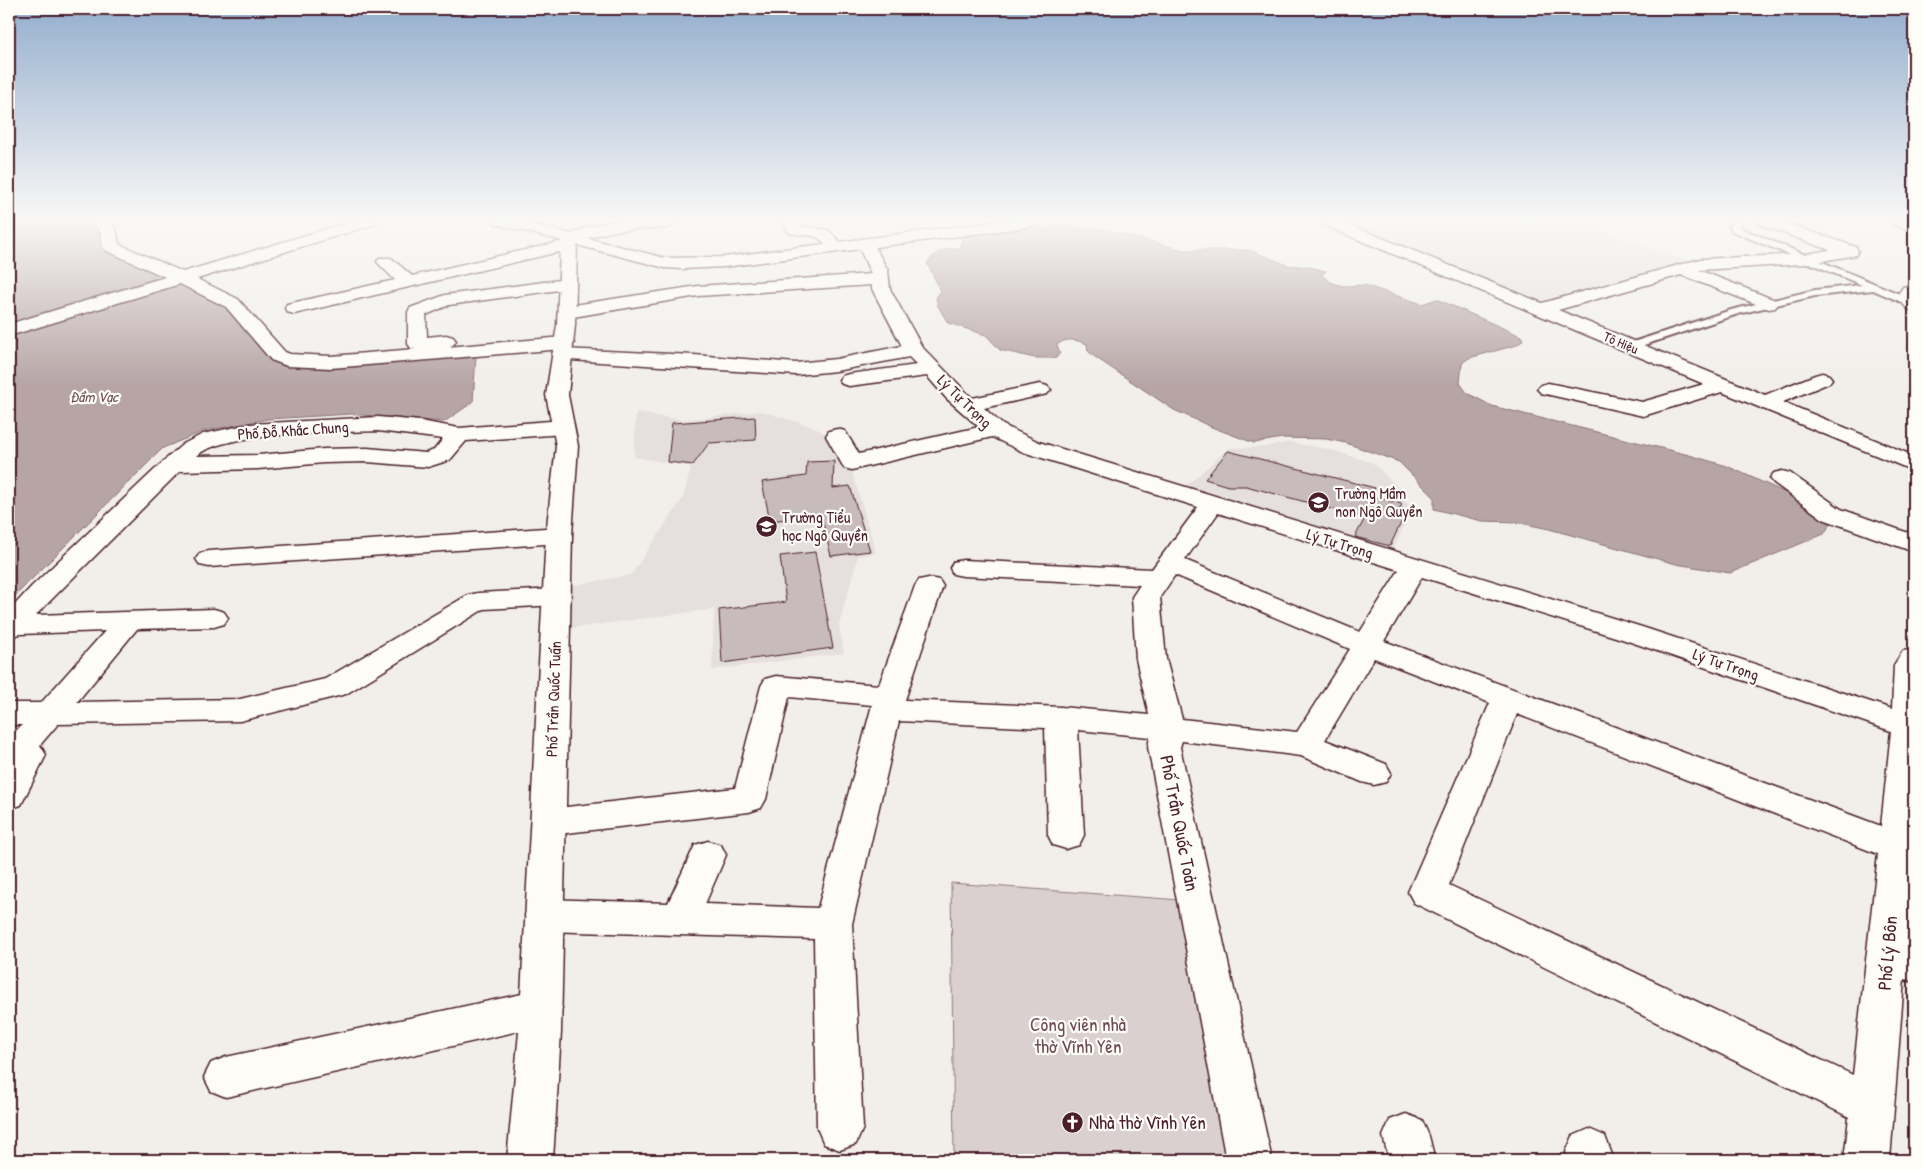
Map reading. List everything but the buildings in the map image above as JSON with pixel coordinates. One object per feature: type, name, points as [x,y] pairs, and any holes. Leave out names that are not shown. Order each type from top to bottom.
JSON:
[{"type":"street","points":[[176,276],[232,303],[278,356],[287,360],[331,362],[565,324],[698,291],[880,279]]},
{"type":"street","points":[[9,330],[190,276]]},
{"type":"street","points":[[401,276],[408,282]]},
{"type":"street","points":[[294,308],[435,276]]},
{"type":"street","name":"Phố Trần Quốc Tuấn","points":[[530,1160],[541,1008],[559,535],[567,446],[557,395],[568,276]]},
{"type":"street","name":"Lý Tự Trọng","points":[[880,276],[882,289],[914,350],[995,430],[1031,447],[1632,633],[1907,725]]},
{"type":"street","name":"Tô Hiệu","points":[[1460,276],[1914,464]]},
{"type":"street","points":[[1542,309],[1659,276]]},
{"type":"street","points":[[1698,276],[1768,304]]},
{"type":"street","points":[[565,324],[418,344],[417,312],[445,300],[565,324],[694,361],[796,369],[836,365],[914,350]]},
{"type":"street","points":[[813,384],[931,368]]},
{"type":"street","points":[[1765,402],[1822,379]]},
{"type":"street","points":[[1548,389],[1643,409],[1724,385]]},
{"type":"street","points":[[968,405],[1040,390]]},
{"type":"street","name":"Phố Đỗ Khắc Chung","points":[[11,626],[42,592],[174,464],[191,449],[211,439],[250,430],[378,424],[420,428],[459,436],[563,427]]},
{"type":"street","points":[[838,436],[852,463],[995,430]]},
{"type":"street","points":[[174,464],[258,462],[324,456],[367,455],[428,460],[442,455],[459,436]]},
{"type":"street","points":[[1782,478],[1832,514],[1914,544]]},
{"type":"street","name":"Phố Trần Quốc Toản","points":[[1212,504],[1146,597],[1151,658],[1168,728],[1164,747],[1249,1160]]},
{"type":"street","points":[[209,559],[559,535]]},
{"type":"street","points":[[1306,746],[1415,566]]},
{"type":"street","points":[[963,568],[1164,571],[1508,698],[1904,829]]},
{"type":"street","points":[[840,1128],[833,924],[888,703],[929,586]]},
{"type":"street","points":[[9,714],[240,710],[335,686],[478,601],[557,596]]},
{"type":"street","points":[[11,626],[214,618]]},
{"type":"street","points":[[9,796],[29,755],[23,744],[130,620]]},
{"type":"street","name":"Phố Lý Bôn","points":[[1867,1160],[1872,1106],[1901,959],[1909,665],[1914,658]]},
{"type":"street","points":[[549,822],[749,800],[776,686],[888,703],[1168,728],[1306,746],[1374,774]]},
{"type":"street","points":[[1508,698],[1427,892],[1872,1106]]},
{"type":"street","points":[[1061,718],[1066,835]]},
{"type":"street","points":[[680,919],[708,855]]},
{"type":"street","points":[[544,915],[833,924]]},
{"type":"street","points":[[226,1077],[541,1008]]},
{"type":"lane","points":[[1845,276],[1874,288],[1913,299]]},
{"type":"lane","points":[[1631,346],[1735,312],[1768,304],[1815,293],[1874,288]]},
{"type":"shaded area","points":[[1466,276],[1633,276],[1532,303]]},
{"type":"shaded area","name":"Trường Tiểu học Ngô Quyền","points":[[761,411],[814,427],[833,439],[852,471],[876,553],[858,556],[839,625],[844,653],[712,670],[714,609],[565,629],[570,586],[631,575],[683,498],[691,467],[634,457],[636,413],[684,420]]},
{"type":"shaded area","name":"Trường Mầm non Ngô Quyền","points":[[1290,442],[1331,450],[1373,463],[1402,491],[1411,512],[1392,551],[1185,487],[1229,448],[1263,447]]},
{"type":"green space","name":"Công viên nhà thờ Vĩnh Yên","points":[[951,883],[1181,900],[1227,1160],[954,1160]]},
{"type":"water","points":[[9,276],[156,276],[154,279],[9,324]]},
{"type":"water","points":[[933,276],[1323,276],[1330,282],[1343,286],[1364,285],[1422,304],[1437,299],[1523,337],[1522,341],[1517,345],[1469,358],[1462,363],[1460,383],[1467,393],[1492,406],[1727,466],[1788,494],[1831,523],[1824,534],[1730,573],[1676,564],[1549,529],[1516,522],[1482,521],[1434,509],[1434,497],[1399,462],[1346,443],[1326,439],[1282,438],[1254,443],[1214,428],[1174,410],[1095,357],[1088,351],[1087,344],[1075,340],[1060,342],[1057,345],[1060,353],[1056,358],[1035,358],[1000,350],[986,335],[948,323],[938,306],[936,298],[941,291]]},
{"type":"water","name":"Đầm Vạc","points":[[175,282],[188,285],[224,305],[273,360],[476,355],[473,402],[444,422],[351,414],[268,419],[204,431],[163,448],[9,602],[9,332]]},
{"type":"place","name":"Trường Mầm non Ngô Quyền","points":[[1319,502]]},
{"type":"place","name":"Trường Tiểu học Ngô Quyền","points":[[766,526]]},
{"type":"place","name":"Nhà thờ Vĩnh Yên","points":[[1073,1122]]}]
